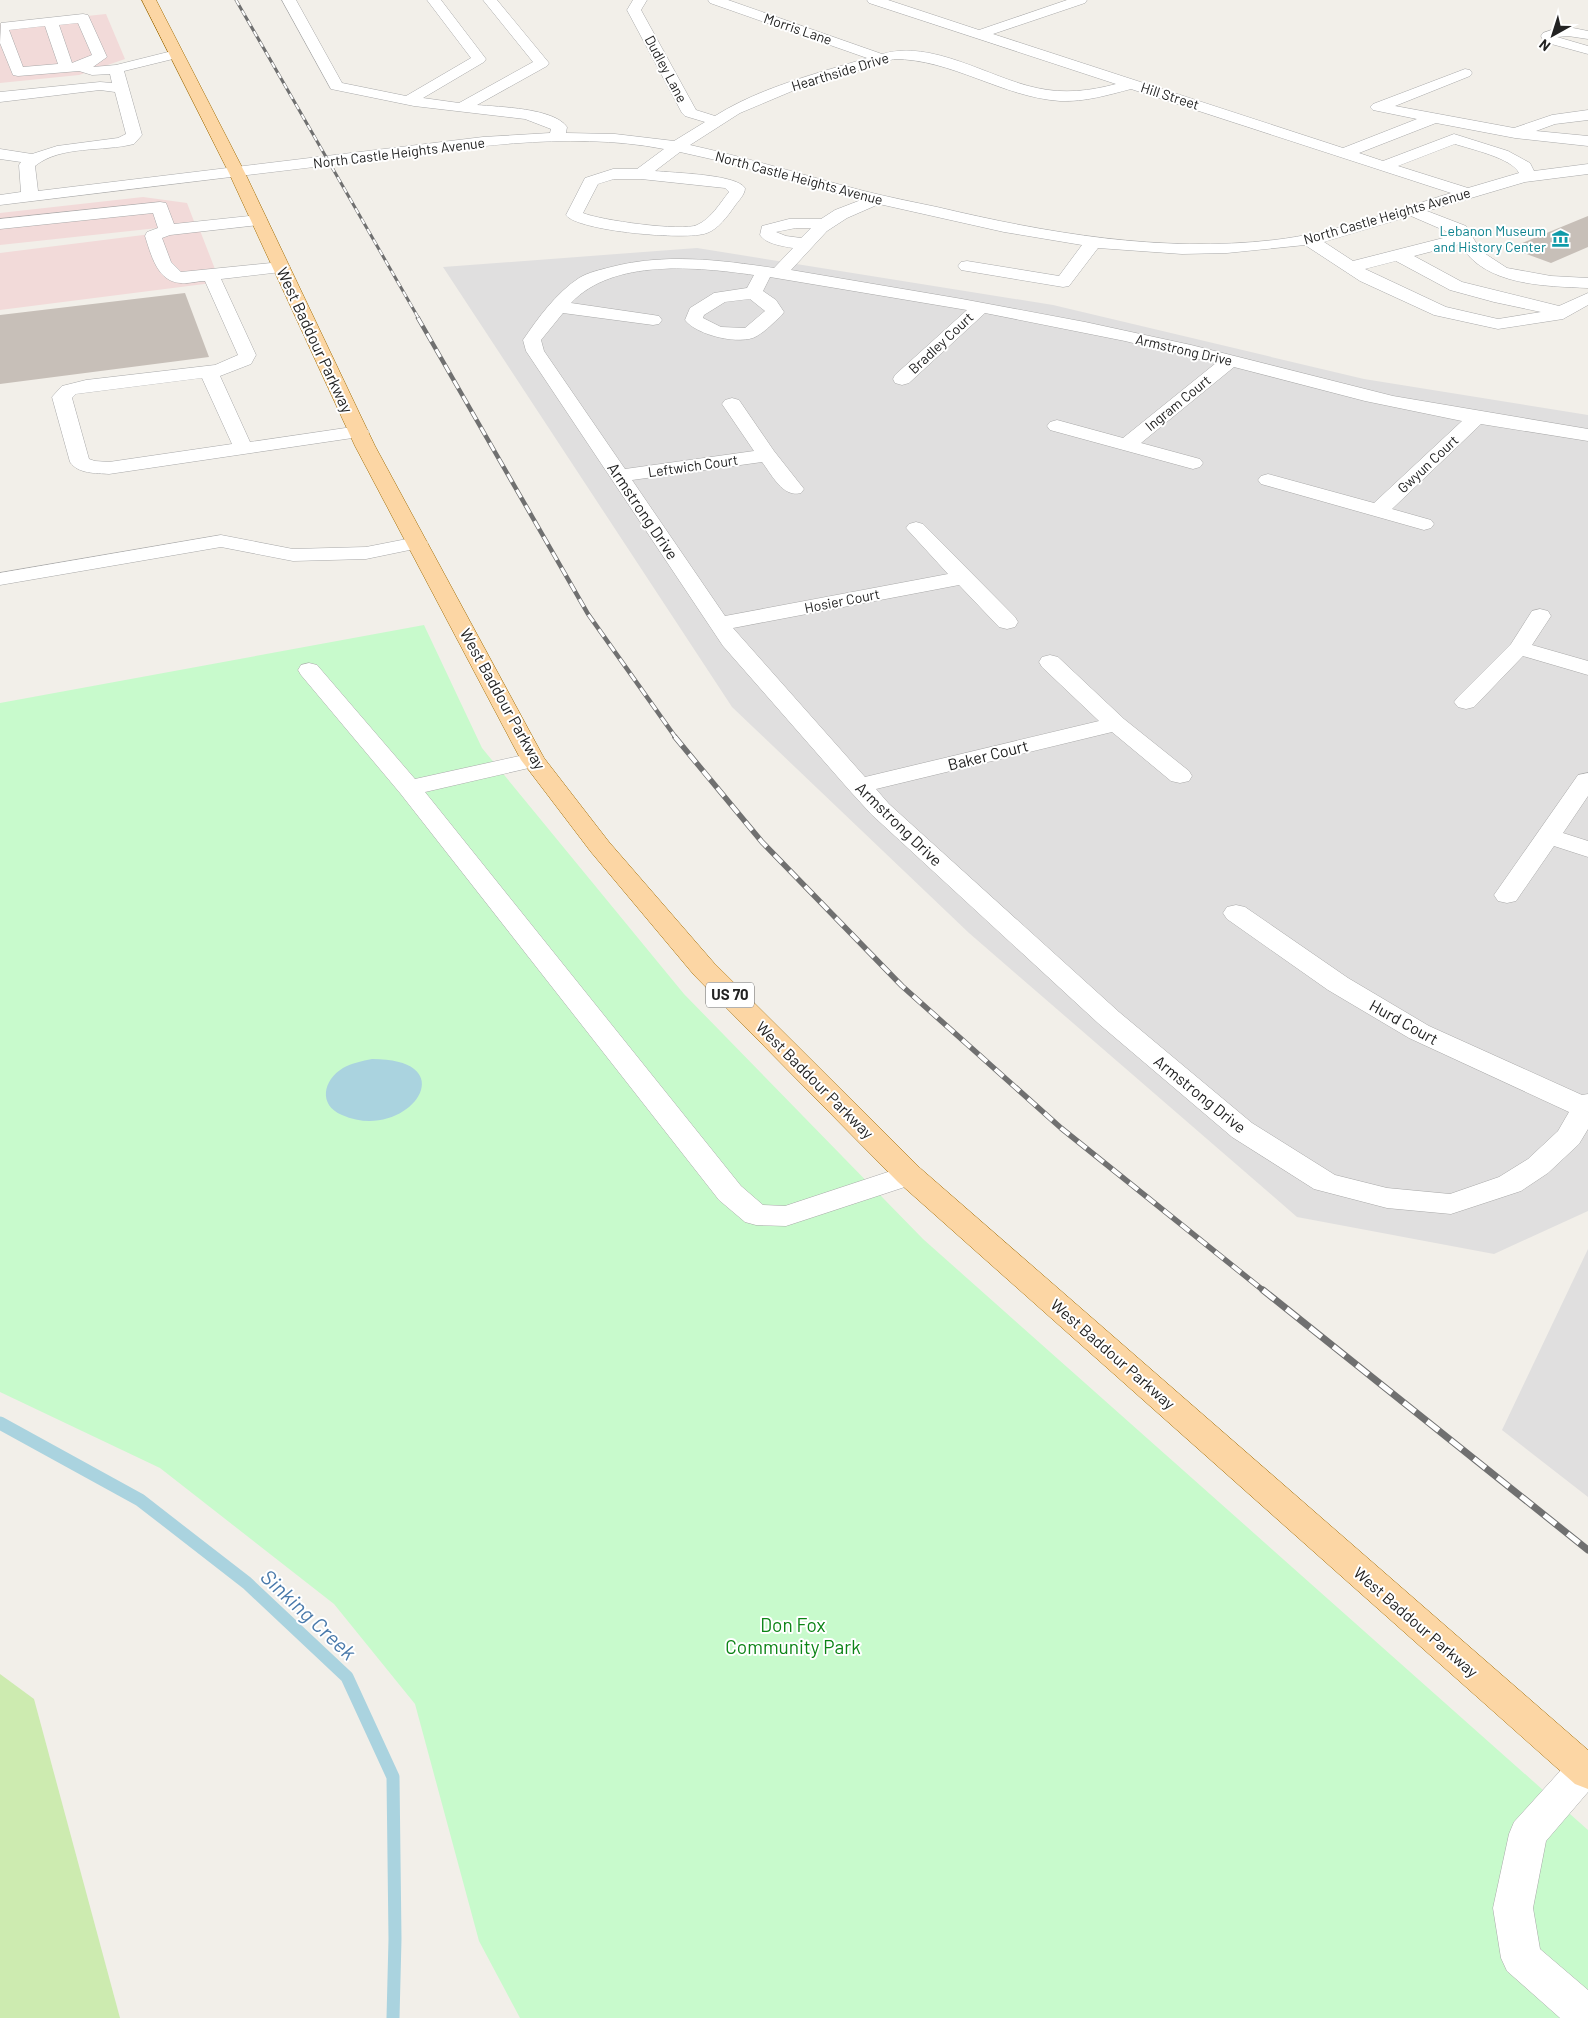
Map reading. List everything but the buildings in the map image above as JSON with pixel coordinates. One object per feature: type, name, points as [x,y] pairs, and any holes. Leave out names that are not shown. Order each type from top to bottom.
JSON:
[{"type":"main road","name":"West Baddour Parkway","points":[[149,0],[259,220],[359,432],[417,543],[534,760],[600,847],[704,969],[910,1175],[1586,1771]]},
{"type":"street","points":[[288,0],[336,86],[409,100],[524,115],[550,121],[558,127],[557,138]]},
{"type":"street","points":[[409,100],[480,60],[434,0]]},
{"type":"street","points":[[461,108],[542,63],[490,0]]},
{"type":"street","name":"Dudley Lane","points":[[640,0],[634,10],[690,113],[717,121]]},
{"type":"street","name":"Morris Lane","points":[[715,0],[880,58]]},
{"type":"street","name":"Hill Street","points":[[874,0],[1466,193]]},
{"type":"street","points":[[980,34],[1080,0]]},
{"type":"street","points":[[83,18],[100,58],[73,67],[18,72],[1,27],[83,18]]},
{"type":"street","points":[[0,21],[47,22]]},
{"type":"street","points":[[47,22],[73,67],[92,71],[116,69],[176,54]]},
{"type":"street","points":[[1588,35],[1558,32],[1548,36],[1556,41],[1588,50]]},
{"type":"street","name":"Hearthside Drive","points":[[641,174],[676,147],[735,110],[792,86],[893,55],[916,55],[942,61],[1032,92],[1060,96],[1092,95],[1132,84]]},
{"type":"street","points":[[30,196],[27,165],[32,159],[46,153],[128,141],[134,135],[116,69]]},
{"type":"street","points":[[1465,73],[1378,107],[1515,133],[1588,141]]},
{"type":"street","points":[[0,97],[100,86],[121,88]]},
{"type":"street","points":[[1515,133],[1552,120],[1588,115]]},
{"type":"street","points":[[1344,153],[1434,118]]},
{"type":"street","name":"North Castle Heights Avenue","points":[[0,200],[483,142],[557,138],[619,140],[676,147],[720,157],[833,199],[878,199],[1011,229],[1133,248],[1211,250],[1250,248],[1321,238],[1466,193],[1529,176],[1588,169]]},
{"type":"street","points":[[1383,166],[1454,139],[1502,154],[1524,166],[1529,176]]},
{"type":"street","points":[[0,154],[32,159]]},
{"type":"street","points":[[613,174],[641,174],[730,184],[737,188],[737,192],[706,228],[694,231],[680,232],[594,222],[578,218],[574,215],[591,181],[613,174]]},
{"type":"street","points":[[805,222],[833,199]]},
{"type":"street","points":[[763,277],[805,244],[825,224],[841,214],[878,199]]},
{"type":"street","points":[[0,224],[160,207],[167,230]]},
{"type":"street","points":[[1410,210],[1460,230],[1474,254],[1502,272],[1551,282],[1588,283]]},
{"type":"street","points":[[259,220],[167,230],[154,236],[167,271],[181,278],[281,267]]},
{"type":"street","points":[[805,244],[782,241],[768,235],[768,230],[776,226],[805,222],[825,224]]},
{"type":"street","points":[[1351,267],[1464,238]]},
{"type":"street","points":[[1308,240],[1366,277],[1440,311],[1498,324],[1557,315],[1588,298]]},
{"type":"street","points":[[763,277],[782,241]]},
{"type":"street","points":[[967,266],[1063,282],[1092,242]]},
{"type":"street","points":[[1399,255],[1456,286],[1494,297],[1564,311]]},
{"type":"street","name":"Armstrong Drive","points":[[1587,1105],[1569,1137],[1538,1166],[1510,1184],[1451,1204],[1387,1198],[1325,1182],[1242,1130],[1109,1018],[880,809],[859,786],[731,641],[535,352],[532,340],[575,288],[598,276],[648,264],[701,265],[763,277],[980,308],[1165,344],[1367,396],[1477,417],[1588,435]]},
{"type":"street","points":[[211,274],[247,355],[244,360],[233,366],[208,371],[69,390],[62,397],[80,462],[92,467],[109,468],[359,432]]},
{"type":"street","points":[[560,307],[653,320]]},
{"type":"street","name":"Bradley Court","points":[[902,379],[980,308]]},
{"type":"street","name":"Ingram Court","points":[[1126,445],[1230,361]]},
{"type":"street","points":[[208,371],[244,449]]},
{"type":"street","name":"Leftwich Court","points":[[732,404],[767,456],[794,490]]},
{"type":"street","name":"Gwyun Court","points":[[1378,511],[1477,417]]},
{"type":"street","name":"Ingram Court","points":[[1058,426],[1193,463]]},
{"type":"street","name":"Leftwich Court","points":[[619,476],[767,456]]},
{"type":"street","name":"Gwyun Court","points":[[1268,480],[1424,524]]},
{"type":"street","points":[[916,528],[1007,622]]},
{"type":"street","points":[[0,579],[221,541],[293,556],[366,553],[417,543]]},
{"type":"street","name":"Hosier Court","points":[[720,624],[964,577]]},
{"type":"street","points":[[1466,702],[1519,648],[1540,616]]},
{"type":"street","points":[[1519,648],[1588,668]]},
{"type":"street","points":[[1050,662],[1116,724],[1180,776]]},
{"type":"street","points":[[309,670],[409,788],[730,1193],[756,1215],[786,1216],[910,1175]]},
{"type":"street","name":"Baker Court","points":[[859,786],[1116,724]]},
{"type":"street","points":[[409,788],[534,760]]},
{"type":"street","points":[[1507,895],[1587,780]]},
{"type":"street","points":[[1547,836],[1588,849]]},
{"type":"street","name":"Hurd Court","points":[[1236,913],[1338,984],[1418,1032],[1587,1105]]},
{"type":"street","points":[[1586,1771],[1528,1834],[1513,1908],[1521,1958],[1588,2016]]},
{"type":"shaded area","points":[[106,14],[125,59],[79,75],[0,83],[0,25]]},
{"type":"shaded area","points":[[143,197],[187,203],[195,224],[0,245],[0,213]]},
{"type":"shaded area","points":[[199,228],[220,282],[0,310],[0,253]]},
{"type":"shaded area","points":[[697,248],[1053,305],[1364,379],[1588,415],[1588,1211],[1494,1254],[1297,1217],[969,933],[732,707],[443,267]]},
{"type":"shaded area","points":[[1588,1249],[1588,1497],[1502,1430]]},
{"type":"green space","name":"Don Fox Community Park","points":[[424,625],[482,748],[684,994],[923,1239],[1588,1830],[1588,2018],[520,2018],[479,1941],[415,1704],[334,1604],[160,1468],[0,1392],[0,703]]},
{"type":"green space","points":[[0,1674],[34,1699],[120,2018],[0,2018]]},
{"type":"water","points":[[372,1059],[401,1063],[417,1072],[422,1084],[417,1098],[405,1110],[387,1118],[366,1121],[334,1111],[326,1099],[326,1092],[331,1079],[346,1066]]},
{"type":"waterway","name":"Sinking Creek","points":[[0,1423],[140,1500],[247,1583],[347,1677],[393,1777],[395,1939],[393,2018]]},
{"type":"railway","points":[[236,0],[419,319]]},
{"type":"railway","points":[[418,318],[588,614],[676,738]]},
{"type":"railway","points":[[675,737],[762,842],[902,986],[1061,1128],[1264,1291]]},
{"type":"railway","points":[[1263,1290],[1588,1550]]},
{"type":"place","name":"Lebanon Museum and History Center","points":[[1560,239]]}]
